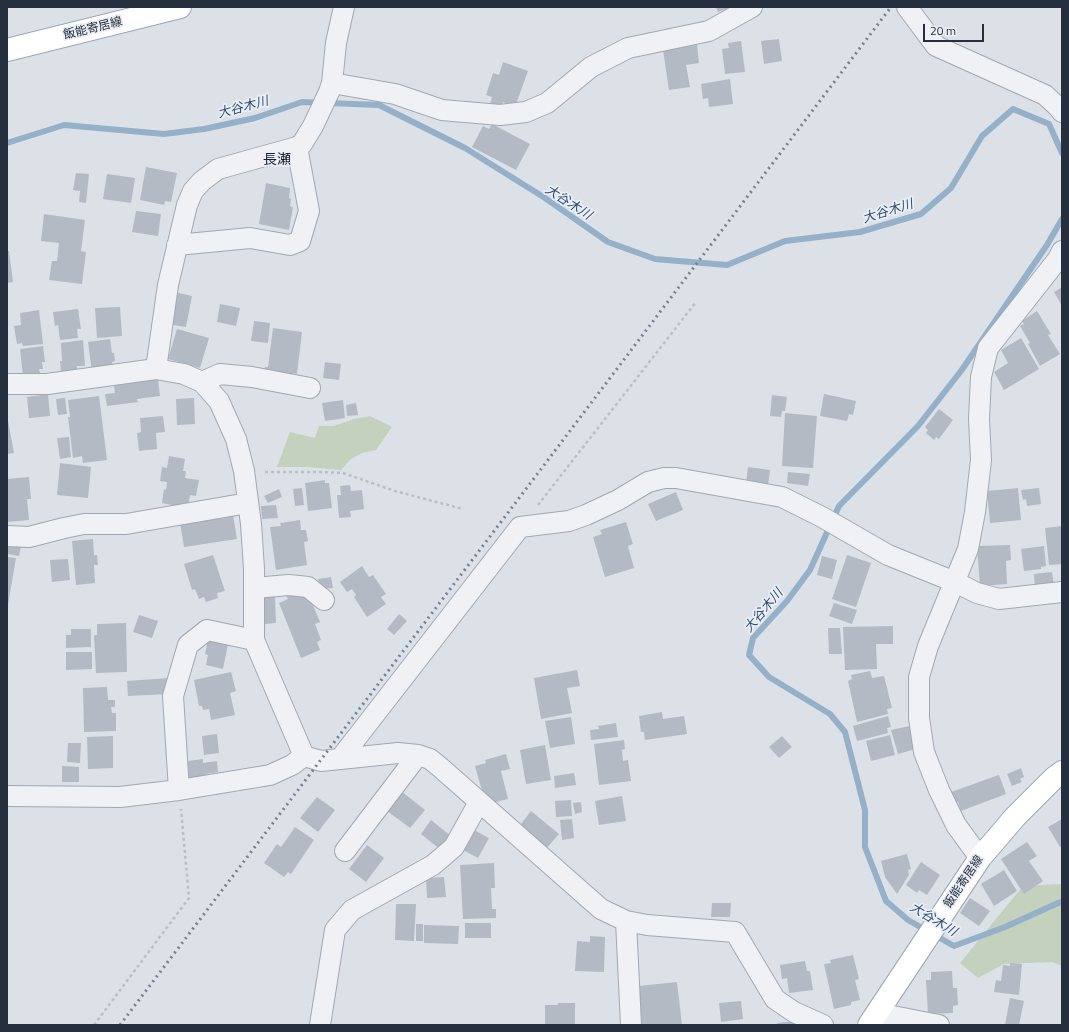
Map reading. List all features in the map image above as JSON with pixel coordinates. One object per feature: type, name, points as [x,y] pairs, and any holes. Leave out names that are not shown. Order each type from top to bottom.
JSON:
[{"type":"main road","name":"飯能寄居線","points":[[7,50],[180,7]]},
{"type":"main road","name":"飯能寄居線","points":[[873,1019],[980,858],[1015,817],[1062,772]]},
{"type":"street","points":[[156,369],[168,286],[187,205],[193,191],[202,181],[218,169],[297,147],[302,144],[313,126],[330,87],[336,43],[344,7]]},
{"type":"street","points":[[330,87],[395,94],[442,110],[500,115],[526,112],[547,103],[591,67],[628,48],[709,31],[752,7]]},
{"type":"street","points":[[907,7],[936,46],[1045,94],[1062,112]]},
{"type":"street","points":[[177,245],[250,238],[290,244],[300,241],[309,211],[297,147]]},
{"type":"street","points":[[980,858],[956,825],[939,790],[924,752],[918,718],[919,677],[928,646],[968,549],[975,512],[981,460],[979,419],[981,377],[988,348],[1058,259],[1062,251]]},
{"type":"street","points":[[7,384],[47,384],[156,369],[184,374],[202,382],[219,401],[236,439],[244,471],[251,524],[254,588],[254,640],[304,756]]},
{"type":"street","points":[[202,382],[220,374],[252,377],[310,388]]},
{"type":"street","points":[[340,759],[520,527],[569,521],[618,500],[648,482],[664,478],[676,478],[782,497],[822,517],[888,556],[999,600],[1062,592]]},
{"type":"street","points":[[7,536],[29,537],[84,524],[126,524],[248,503]]},
{"type":"street","points":[[254,588],[289,585],[308,587],[324,600]]},
{"type":"street","points":[[179,790],[173,696],[188,645],[207,630],[254,640]]},
{"type":"street","points":[[304,756],[321,761],[398,753],[418,755],[430,759],[601,909],[626,921],[647,925],[735,932],[775,999],[794,1012],[824,1025]]},
{"type":"street","points":[[345,851],[418,755]]},
{"type":"street","points":[[7,796],[120,797],[179,790],[270,775],[292,765],[304,756]]},
{"type":"street","points":[[320,1025],[335,930],[352,910],[433,865],[454,847],[479,802]]},
{"type":"street","points":[[626,921],[631,1025]]},
{"type":"street","points":[[873,1019],[939,1025]]},
{"type":"path","points":[[520,527],[696,302]]},
{"type":"path","points":[[244,471],[343,473],[395,491],[463,510]]},
{"type":"path","points":[[94,1025],[189,898],[179,790]]},
{"type":"green space","points":[[370,416],[392,427],[376,450],[362,453],[351,459],[341,470],[306,467],[277,467],[290,432],[315,438],[319,426],[334,426],[354,419]]},
{"type":"green space","points":[[1062,884],[1062,966],[1052,962],[1004,964],[978,978],[960,963],[1023,886]]},
{"type":"building","points":[[716,7],[732,7],[718,12]]},
{"type":"building","points":[[779,39],[782,61],[764,64],[761,41]]},
{"type":"building","points":[[741,41],[745,72],[725,74],[722,49],[729,48],[728,43]]},
{"type":"building","points":[[697,45],[699,63],[686,65],[690,87],[669,90],[663,50]]},
{"type":"building","points":[[503,62],[528,71],[515,107],[503,102],[501,108],[490,104],[492,97],[486,95],[493,73],[499,75]]},
{"type":"building","points":[[730,79],[733,104],[709,107],[708,98],[703,99],[701,84]]},
{"type":"building","points":[[492,124],[530,144],[516,170],[472,147],[483,126],[489,129]]},
{"type":"building","points":[[146,167],[177,173],[171,202],[165,201],[164,205],[140,200]]},
{"type":"building","points":[[76,173],[89,174],[86,203],[79,202],[80,191],[73,190]]},
{"type":"building","points":[[107,174],[135,178],[131,203],[103,199]]},
{"type":"building","points":[[266,183],[290,188],[290,206],[293,207],[289,230],[259,224]]},
{"type":"building","points":[[136,211],[161,214],[158,236],[132,232]]},
{"type":"building","points":[[44,214],[85,220],[81,251],[86,252],[82,284],[49,280],[52,261],[57,261],[59,243],[41,241]]},
{"type":"building","points":[[7,251],[9,251],[13,282],[7,283]]},
{"type":"building","points":[[1062,287],[1062,304],[1061,304],[1054,292]]},
{"type":"building","points":[[174,292],[192,296],[186,327],[167,324]]},
{"type":"building","points":[[220,304],[240,308],[236,326],[217,322]]},
{"type":"building","points":[[120,307],[122,336],[97,338],[95,308]]},
{"type":"building","points":[[78,309],[81,329],[77,329],[78,338],[60,340],[58,325],[55,326],[53,312]]},
{"type":"building","points":[[39,310],[43,344],[23,346],[22,343],[17,344],[14,326],[21,325],[20,313]]},
{"type":"building","points":[[1037,311],[1051,334],[1048,335],[1060,354],[1040,366],[1028,344],[1030,343],[1020,326],[1024,324],[1022,321]]},
{"type":"building","points":[[254,321],[270,323],[268,343],[251,341]]},
{"type":"building","points":[[273,328],[302,332],[297,374],[293,373],[292,379],[264,376],[265,367],[268,367]]},
{"type":"building","points":[[177,329],[209,338],[200,368],[168,359]]},
{"type":"building","points":[[1021,338],[1039,369],[1004,390],[994,372],[1008,363],[1001,350]]},
{"type":"building","points":[[110,339],[115,361],[112,362],[113,369],[92,372],[88,342]]},
{"type":"building","points":[[83,340],[85,366],[77,366],[77,370],[61,371],[61,343]]},
{"type":"building","points":[[43,346],[45,362],[42,362],[43,369],[39,369],[40,373],[23,376],[20,349]]},
{"type":"building","points":[[325,362],[341,364],[339,380],[323,378]]},
{"type":"building","points":[[158,379],[160,396],[137,399],[138,402],[107,406],[105,394],[115,393],[114,384]]},
{"type":"building","points":[[48,394],[50,416],[29,418],[27,397]]},
{"type":"building","points":[[824,394],[856,401],[853,415],[849,414],[847,421],[820,416]]},
{"type":"building","points":[[772,395],[787,397],[785,411],[782,411],[781,417],[770,416]]},
{"type":"building","points":[[99,396],[107,460],[83,463],[82,456],[73,458],[68,417],[70,417],[68,400]]},
{"type":"building","points":[[65,398],[67,414],[58,415],[56,399]]},
{"type":"building","points":[[194,398],[195,424],[177,425],[176,399]]},
{"type":"building","points":[[343,400],[345,418],[325,421],[322,403]]},
{"type":"building","points":[[356,403],[358,415],[347,416],[346,405]]},
{"type":"building","points":[[939,409],[953,420],[939,439],[936,437],[934,440],[926,433],[928,430],[925,427]]},
{"type":"building","points":[[785,413],[817,416],[813,468],[782,466]]},
{"type":"building","points":[[7,415],[14,453],[7,454]]},
{"type":"building","points":[[163,416],[165,432],[156,433],[157,449],[139,451],[137,433],[141,432],[140,418]]},
{"type":"building","points":[[69,437],[71,457],[60,459],[57,438]]},
{"type":"building","points":[[169,456],[185,459],[183,471],[186,471],[185,478],[199,480],[196,496],[190,495],[188,508],[162,503],[164,489],[166,490],[167,482],[160,481],[162,467],[167,468]]},
{"type":"building","points":[[60,463],[91,467],[88,498],[57,495]]},
{"type":"building","points":[[748,467],[770,470],[768,485],[746,483]]},
{"type":"building","points":[[788,472],[810,474],[808,486],[787,483]]},
{"type":"building","points":[[29,477],[31,499],[27,499],[29,520],[7,522],[7,479]]},
{"type":"building","points":[[325,480],[325,483],[329,483],[332,508],[308,511],[305,483]]},
{"type":"building","points":[[350,485],[351,491],[362,490],[364,509],[350,511],[351,517],[339,518],[337,495],[341,495],[340,486]]},
{"type":"building","points":[[302,488],[304,505],[295,506],[293,489]]},
{"type":"building","points":[[1018,488],[1021,520],[990,523],[987,491]]},
{"type":"building","points":[[1039,488],[1041,504],[1027,506],[1026,499],[1023,500],[1021,490]]},
{"type":"building","points":[[279,489],[282,497],[268,503],[264,496]]},
{"type":"building","points":[[676,492],[683,510],[656,521],[648,504]]},
{"type":"building","points":[[276,505],[278,518],[262,519],[261,506]]},
{"type":"building","points":[[233,515],[237,539],[184,547],[180,522]]},
{"type":"building","points":[[300,520],[301,530],[306,530],[308,541],[304,542],[307,565],[276,570],[270,527],[281,526],[280,523]]},
{"type":"building","points":[[626,522],[633,544],[628,546],[634,568],[605,577],[593,537],[602,534],[600,530]]},
{"type":"building","points":[[1062,526],[1062,564],[1049,565],[1045,528]]},
{"type":"building","points":[[7,539],[22,541],[19,556],[7,554]]},
{"type":"building","points":[[93,539],[94,555],[97,555],[98,565],[94,565],[95,583],[76,585],[72,541]]},
{"type":"building","points":[[1010,545],[1011,560],[1006,561],[1007,584],[980,586],[977,546]]},
{"type":"building","points":[[1044,546],[1046,566],[1041,567],[1041,569],[1024,571],[1021,549]]},
{"type":"building","points":[[213,555],[225,591],[217,593],[218,598],[206,602],[204,597],[199,599],[195,589],[192,590],[184,564]]},
{"type":"building","points":[[847,555],[871,563],[856,607],[832,599]]},
{"type":"building","points":[[822,556],[837,560],[832,579],[817,575]]},
{"type":"building","points":[[7,557],[16,558],[8,605],[7,605]]},
{"type":"building","points":[[68,559],[70,580],[52,582],[50,560]]},
{"type":"building","points":[[362,566],[369,577],[373,575],[386,594],[381,597],[386,604],[367,617],[354,597],[356,595],[352,589],[347,592],[340,582]]},
{"type":"building","points":[[1052,572],[1054,586],[1035,588],[1034,574]]},
{"type":"building","points":[[331,577],[333,588],[319,589],[318,579]]},
{"type":"building","points":[[307,591],[320,622],[315,624],[321,640],[317,642],[320,650],[301,658],[279,603],[288,599],[285,594]]},
{"type":"building","points":[[260,597],[275,597],[276,623],[264,624],[264,619],[261,619]]},
{"type":"building","points":[[834,603],[857,610],[852,624],[829,616]]},
{"type":"building","points":[[399,614],[407,621],[394,635],[387,629]]},
{"type":"building","points":[[139,615],[158,621],[152,638],[133,632]]},
{"type":"building","points":[[126,623],[127,672],[96,673],[94,635],[97,635],[97,624]]},
{"type":"building","points":[[893,626],[893,644],[876,644],[877,669],[845,670],[843,627]]},
{"type":"building","points":[[828,628],[840,628],[842,654],[829,654]]},
{"type":"building","points":[[71,629],[91,629],[91,647],[66,648],[66,635],[71,635]]},
{"type":"building","points":[[208,640],[228,644],[223,669],[206,665],[208,655],[205,654]]},
{"type":"building","points":[[66,652],[92,652],[92,669],[66,670]]},
{"type":"building","points":[[577,670],[580,686],[567,688],[572,713],[541,719],[534,678]]},
{"type":"building","points":[[870,671],[872,678],[884,676],[892,708],[887,709],[888,714],[857,722],[848,681],[852,679],[851,675]]},
{"type":"building","points":[[231,672],[236,691],[230,693],[235,715],[211,720],[209,709],[203,710],[202,706],[199,706],[194,680]]},
{"type":"building","points":[[169,678],[170,694],[128,696],[127,681]]},
{"type":"building","points":[[107,687],[108,700],[115,700],[115,707],[111,707],[112,713],[116,713],[116,731],[84,732],[83,688]]},
{"type":"building","points":[[662,712],[663,719],[684,716],[687,734],[645,740],[644,732],[641,732],[639,716]]},
{"type":"building","points":[[888,716],[891,727],[887,728],[888,733],[857,741],[853,726]]},
{"type":"building","points":[[571,717],[575,744],[550,748],[545,721]]},
{"type":"building","points":[[616,723],[618,737],[591,740],[590,730],[599,729],[598,726]]},
{"type":"building","points":[[910,726],[916,749],[898,754],[891,730]]},
{"type":"building","points":[[217,734],[219,753],[204,755],[202,736]]},
{"type":"building","points":[[890,735],[895,755],[871,761],[866,741]]},
{"type":"building","points":[[113,736],[113,768],[88,769],[87,737]]},
{"type":"building","points":[[782,736],[792,747],[779,758],[769,747]]},
{"type":"building","points":[[624,740],[625,749],[622,750],[623,761],[628,760],[631,781],[599,785],[594,744]]},
{"type":"building","points":[[68,743],[81,743],[80,763],[67,762]]},
{"type":"building","points":[[545,745],[551,780],[526,784],[520,750]]},
{"type":"building","points":[[506,754],[510,769],[501,771],[508,799],[492,803],[490,796],[484,798],[475,766],[486,763],[485,760]]},
{"type":"building","points":[[203,759],[203,763],[217,761],[218,772],[206,774],[207,777],[184,780],[181,762]]},
{"type":"building","points":[[62,766],[79,767],[79,782],[62,782]]},
{"type":"building","points":[[1021,768],[1024,777],[1020,779],[1022,782],[1012,786],[1007,774]]},
{"type":"building","points":[[574,773],[576,785],[555,788],[554,776]]},
{"type":"building","points":[[999,775],[1006,794],[961,811],[958,802],[955,802],[951,792]]},
{"type":"building","points":[[401,791],[425,810],[410,828],[386,810]]},
{"type":"building","points":[[622,796],[626,821],[599,825],[595,801]]},
{"type":"building","points":[[317,797],[335,810],[318,832],[300,818]]},
{"type":"building","points":[[571,800],[572,816],[556,817],[555,801]]},
{"type":"building","points":[[581,802],[582,812],[575,814],[573,803]]},
{"type":"building","points":[[531,811],[559,834],[545,850],[518,828]]},
{"type":"building","points":[[572,819],[574,838],[562,840],[560,820]]},
{"type":"building","points":[[1062,819],[1062,846],[1060,847],[1048,827]]},
{"type":"building","points":[[431,820],[451,836],[441,850],[421,834]]},
{"type":"building","points":[[295,827],[314,840],[291,874],[288,872],[284,877],[264,863],[277,844],[281,847]]},
{"type":"building","points":[[474,830],[489,838],[478,858],[463,850]]},
{"type":"building","points":[[1027,842],[1037,856],[1029,861],[1043,881],[1024,894],[1001,859]]},
{"type":"building","points":[[367,845],[384,858],[366,882],[349,869]]},
{"type":"building","points":[[907,854],[911,869],[908,870],[909,875],[897,894],[885,877],[881,861]]},
{"type":"building","points":[[921,862],[940,875],[927,895],[919,890],[917,893],[906,885]]},
{"type":"building","points":[[494,863],[495,888],[491,888],[492,909],[496,909],[496,918],[463,919],[460,865]]},
{"type":"building","points":[[1004,870],[1017,891],[994,906],[981,884]]},
{"type":"building","points":[[444,877],[446,897],[427,898],[426,878]]},
{"type":"building","points":[[970,898],[990,911],[979,926],[960,913]]},
{"type":"building","points":[[712,903],[731,903],[730,917],[711,917]]},
{"type":"building","points":[[396,904],[416,904],[414,941],[395,940]]},
{"type":"building","points":[[465,923],[491,923],[491,938],[465,938]]},
{"type":"building","points":[[416,924],[423,924],[423,941],[416,941]]},
{"type":"building","points":[[424,925],[459,926],[458,944],[424,943]]},
{"type":"building","points":[[590,936],[605,937],[604,972],[575,971],[577,941],[590,942]]},
{"type":"building","points":[[853,955],[859,979],[855,980],[860,1000],[851,1002],[851,1005],[834,1009],[824,964],[831,963],[830,960]]},
{"type":"building","points":[[805,961],[807,971],[810,971],[813,990],[789,993],[787,978],[782,979],[780,965]]},
{"type":"building","points":[[1010,963],[1022,964],[1019,995],[994,992],[996,980],[1001,981],[1003,965],[1010,966]]},
{"type":"building","points":[[952,971],[953,988],[957,988],[958,1005],[953,1006],[953,1013],[928,1014],[926,980],[931,980],[931,972]]},
{"type":"building","points":[[677,982],[682,1025],[642,1025],[639,986]]},
{"type":"building","points":[[1010,998],[1024,1001],[1019,1025],[1005,1025]]},
{"type":"building","points":[[741,1001],[743,1019],[721,1022],[719,1003]]},
{"type":"building","points":[[558,1003],[575,1003],[575,1025],[545,1025],[545,1005],[558,1005]]},
{"type":"building","points":[[796,1021],[796,1025],[778,1025],[777,1023]]},
{"type":"waterway","name":"大谷木川","points":[[7,143],[64,125],[164,134],[204,129],[255,118],[302,102],[379,105],[465,148],[545,198],[608,242],[655,259],[727,265],[785,241],[860,232],[921,214],[951,188],[982,136],[1013,109],[1049,124],[1062,153]]},
{"type":"waterway","name":"大谷木川","points":[[1062,219],[1047,245],[961,371],[918,426],[839,506],[810,570],[787,601],[753,638],[749,655],[769,677],[830,714],[845,732],[865,810],[865,847],[886,901],[908,920],[954,946],[1005,927],[1062,902]]},
{"type":"railway","points":[[120,1025],[891,7]]},
{"type":"district","name":"長瀬","points":[[277,161]]}]
